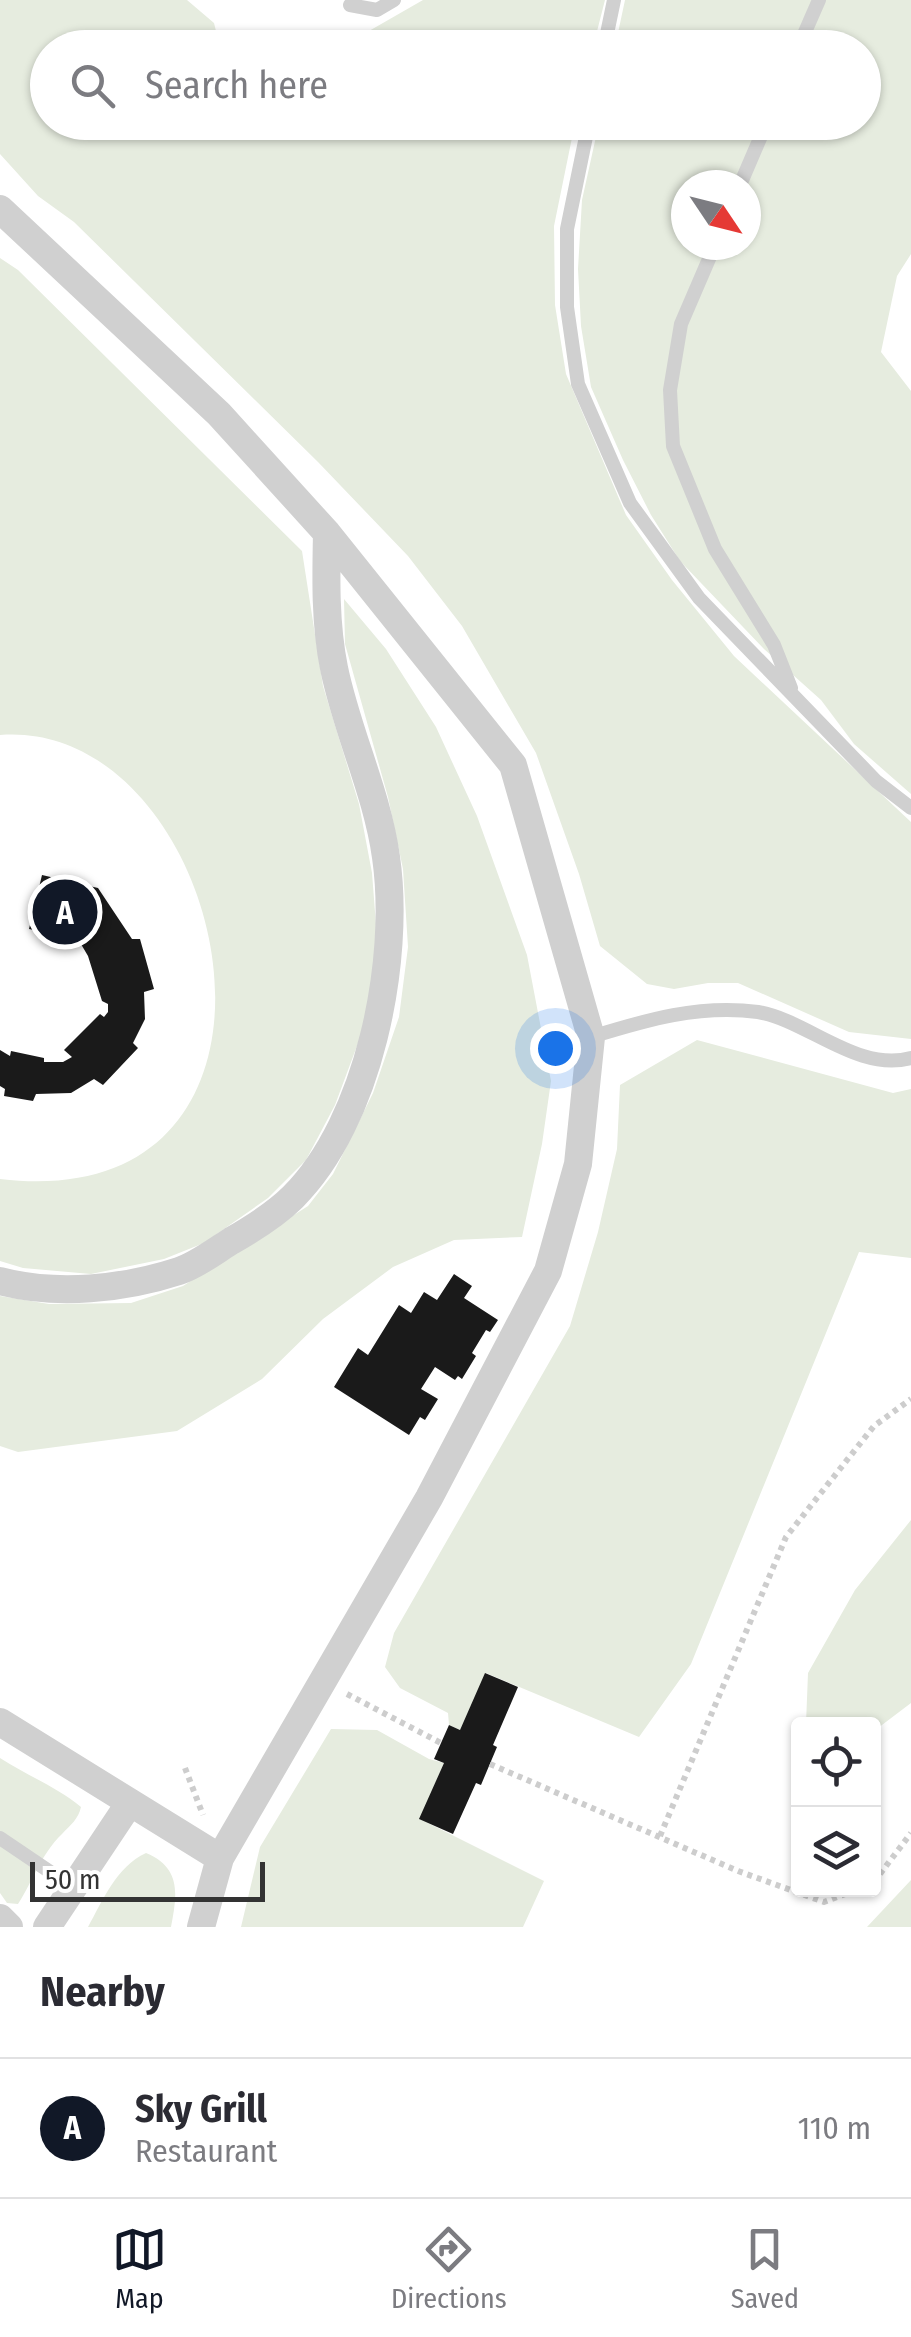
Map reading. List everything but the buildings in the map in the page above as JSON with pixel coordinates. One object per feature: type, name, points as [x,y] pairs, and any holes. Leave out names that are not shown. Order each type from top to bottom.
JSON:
[{"type":"street","points":[[0,209],[218,414],[327,532],[512,765],[591,1038],[578,1164],[548,1270],[429,1498],[220,1858],[201,1927]]},
{"type":"street","points":[[0,1281],[46,1289],[108,1286],[182,1270],[292,1199],[320,1165],[350,1106],[374,1037],[387,979],[390,940],[386,858],[372,795],[334,668],[326,600],[327,532]]},
{"type":"street","points":[[0,1722],[220,1858]]},
{"type":"street","points":[[47,1927],[129,1804]]},
{"type":"street","points":[[0,1918],[8,1927]]},
{"type":"lane","points":[[350,5],[377,10],[394,0]]},
{"type":"lane","points":[[608,30],[614,0]]},
{"type":"lane","points":[[806,30],[819,0]]},
{"type":"lane","points":[[585,140],[568,229],[567,307],[578,384],[630,503],[699,598],[876,782],[911,808]]},
{"type":"lane","points":[[746,170],[759,140]]},
{"type":"lane","points":[[708,260],[681,324],[670,390],[673,446],[715,550],[774,644],[792,694]]},
{"type":"lane","points":[[591,1038],[691,1009],[761,1012],[861,1055],[911,1058]]},
{"type":"lane","points":[[0,1838],[74,1888]]},
{"type":"path","points":[[660,1836],[786,1537],[874,1426],[911,1399]]},
{"type":"path","points":[[324,1681],[440,1744]]},
{"type":"path","points":[[490,1764],[791,1890]]},
{"type":"path","points":[[881,1873],[911,1833]]},
{"type":"path","points":[[810,1897],[824,1902],[837,1897]]},
{"type":"shaded area","points":[[0,0],[187,0],[214,23],[216,30],[30,30],[30,140],[572,140],[554,226],[555,305],[566,374],[626,515],[672,580],[734,656],[911,822],[911,1039],[849,1032],[738,983],[674,989],[647,984],[600,946],[536,753],[462,626],[408,556],[318,462],[74,222],[38,196],[0,154]]},
{"type":"shaded area","points":[[423,0],[605,0],[597,30],[371,30]]},
{"type":"shaded area","points":[[625,0],[911,0],[911,254],[897,276],[881,352],[911,391],[911,794],[854,744],[821,700],[764,649],[680,561],[651,515],[591,387],[581,326],[578,269],[582,200],[595,140],[881,140],[881,30],[619,30]]},
{"type":"shaded area","points":[[0,258],[18,270],[302,551],[323,686],[359,804],[372,873],[378,951],[367,1019],[335,1105],[306,1160],[268,1198],[204,1243],[164,1259],[91,1274],[23,1268],[0,1261],[0,1179],[107,1171],[175,1124],[209,1051],[213,965],[191,878],[145,802],[80,751],[0,735]]},
{"type":"shaded area","points":[[344,599],[386,649],[436,727],[477,816],[527,955],[551,1081],[522,1237],[454,1240],[393,1267],[323,1319],[262,1379],[177,1431],[18,1452],[0,1446],[0,1296],[49,1304],[131,1303],[183,1286],[308,1206],[333,1174],[373,1093],[399,1017],[408,947],[403,869],[388,797],[345,644]]},
{"type":"shaded area","points":[[697,1040],[893,1093],[911,1089],[911,1258],[859,1252],[691,1664],[639,1737],[486,1673],[460,1730],[449,1725],[448,1713],[400,1688],[385,1667],[394,1633],[570,1326],[617,1149],[620,1085]]},
{"type":"shaded area","points":[[911,1520],[911,1703],[881,1726],[881,1717],[806,1717],[808,1673],[855,1590]]},
{"type":"shaded area","points":[[331,1729],[377,1730],[429,1759],[444,1763],[420,1819],[544,1881],[523,1927],[241,1927],[260,1847]]},
{"type":"shaded area","points":[[0,1758],[81,1807],[76,1819],[48,1850],[18,1904],[7,1903],[0,1893]]},
{"type":"shaded area","points":[[146,1853],[166,1866],[171,1875],[175,1904],[171,1927],[88,1927],[118,1875]]},
{"type":"shaded area","points":[[911,1880],[911,1927],[867,1927]]},
{"type":"place","name":"Sky Grill","points":[[65,912]]}]
